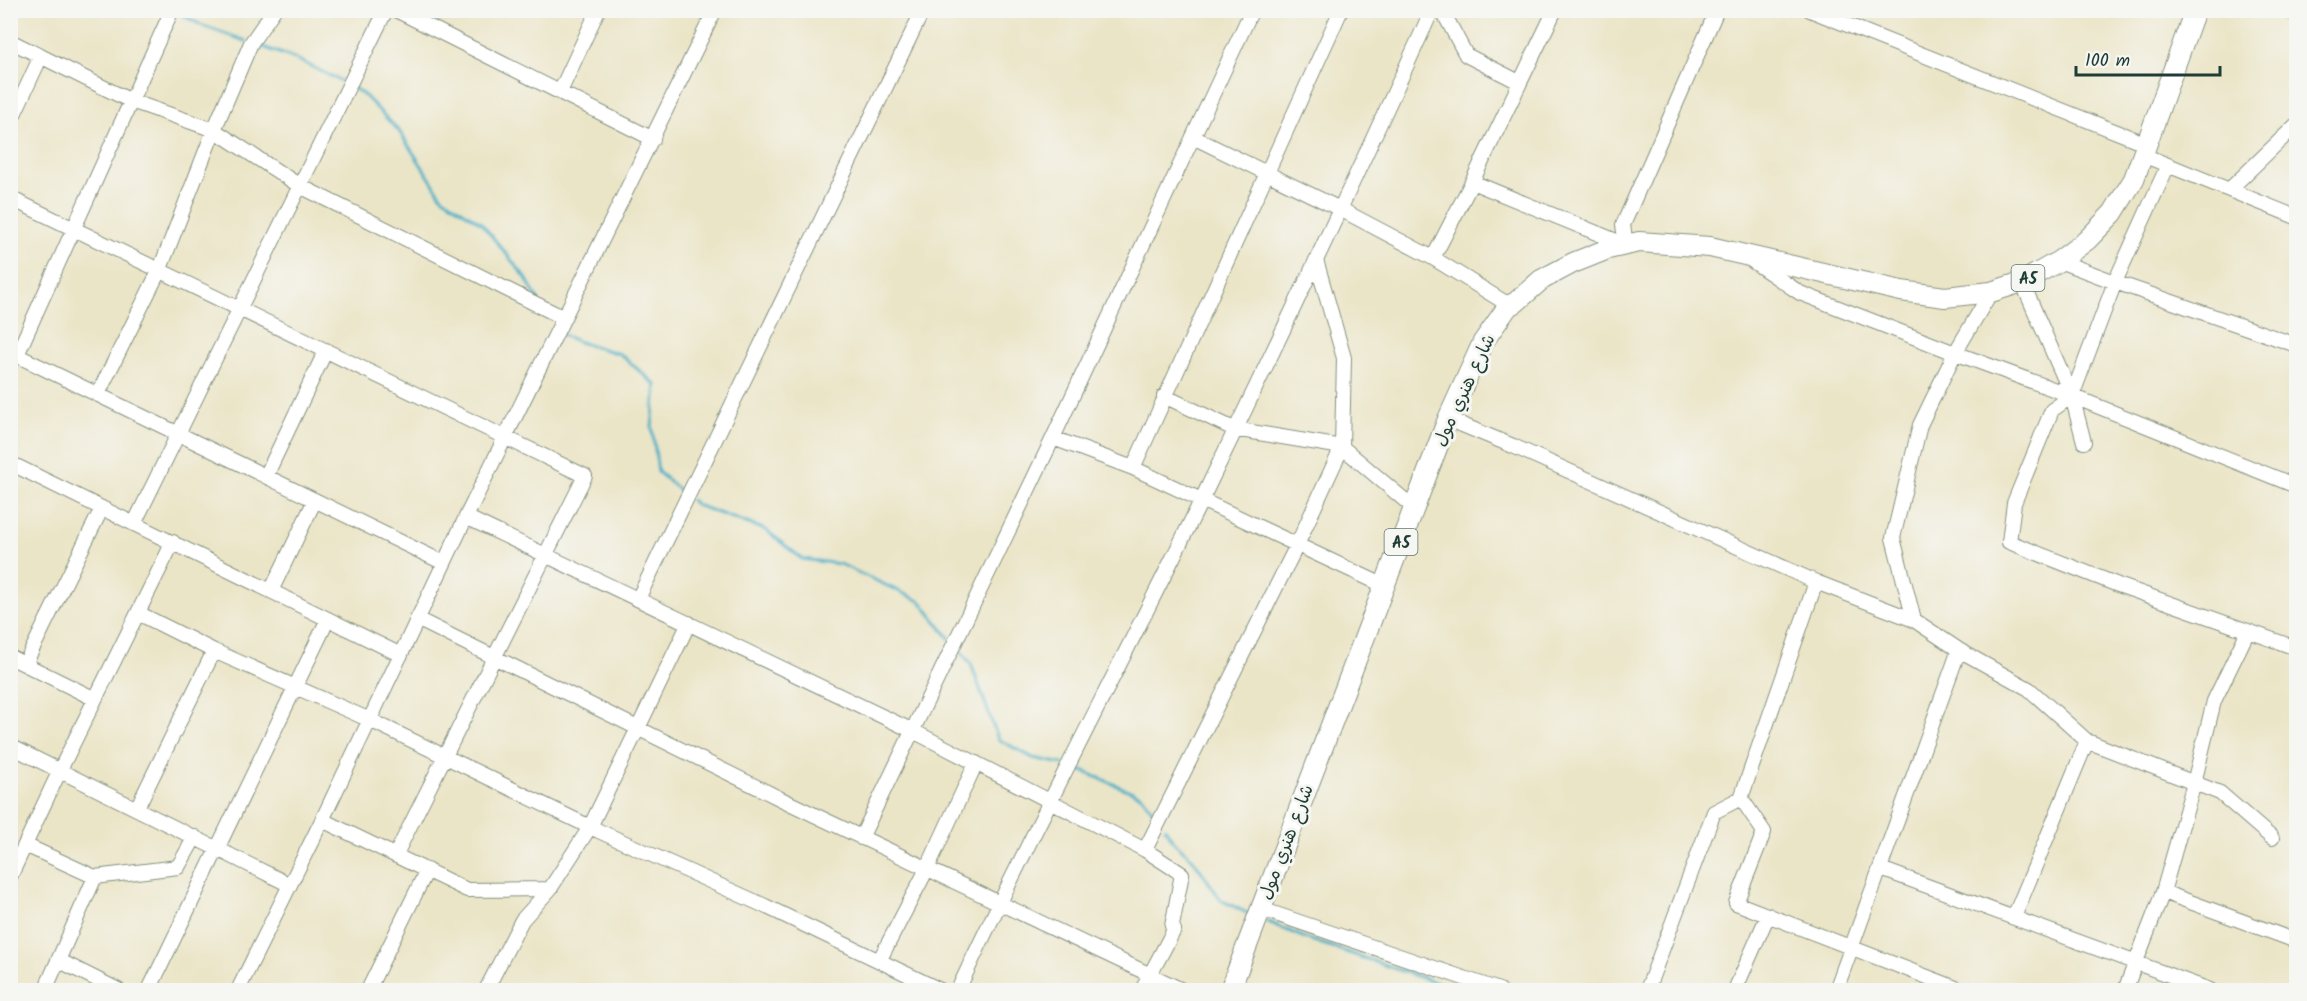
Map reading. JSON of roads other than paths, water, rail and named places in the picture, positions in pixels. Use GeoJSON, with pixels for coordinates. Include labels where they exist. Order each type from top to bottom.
{"type":"FeatureCollection","features":[{"type":"Feature","properties":{"kind":"highway","name":"شارع هنري مول"},"geometry":{"type":"LineString","coordinates":[[1230,990],[1448,419],[1484,342],[1509,304],[1515,303],[1541,280],[1573,263],[1608,249],[1639,242],[1710,247],[1925,295],[1961,297],[1991,292],[2022,282],[2059,261],[2087,240],[2113,213],[2134,179],[2196,10]]}},
{"type":"Feature","properties":{"kind":"street"},"geometry":{"type":"LineString","coordinates":[[172,10],[74,228],[14,353],[444,562]]}},
{"type":"Feature","properties":{"kind":"street"},"geometry":{"type":"LineString","coordinates":[[98,394],[160,269],[214,130],[251,43],[274,10]]}},
{"type":"Feature","properties":{"kind":"street"},"geometry":{"type":"LineString","coordinates":[[134,524],[386,10]]}},
{"type":"Feature","properties":{"kind":"street"},"geometry":{"type":"LineString","coordinates":[[396,10],[653,139]]}},
{"type":"Feature","properties":{"kind":"street"},"geometry":{"type":"LineString","coordinates":[[560,92],[598,10]]}},
{"type":"Feature","properties":{"kind":"street"},"geometry":{"type":"LineString","coordinates":[[238,990],[322,820],[444,562],[716,10]]}},
{"type":"Feature","properties":{"kind":"street"},"geometry":{"type":"LineString","coordinates":[[638,598],[923,10]]}},
{"type":"Feature","properties":{"kind":"street"},"geometry":{"type":"LineString","coordinates":[[861,837],[1053,438],[1252,10]]}},
{"type":"Feature","properties":{"kind":"street"},"geometry":{"type":"LineString","coordinates":[[1133,468],[1341,10]]}},
{"type":"Feature","properties":{"kind":"street"},"geometry":{"type":"LineString","coordinates":[[958,990],[998,903],[1202,500],[1432,10]]}},
{"type":"Feature","properties":{"kind":"street"},"geometry":{"type":"LineString","coordinates":[[1442,10],[1466,55],[1519,82]]}},
{"type":"Feature","properties":{"kind":"street"},"geometry":{"type":"LineString","coordinates":[[1433,258],[1555,10]]}},
{"type":"Feature","properties":{"kind":"street"},"geometry":{"type":"LineString","coordinates":[[1626,245],[1623,225],[1717,10]]}},
{"type":"Feature","properties":{"kind":"street"},"geometry":{"type":"LineString","coordinates":[[1810,10],[2145,149],[2169,165],[2296,217]]}},
{"type":"Feature","properties":{"kind":"street"},"geometry":{"type":"LineString","coordinates":[[10,41],[131,101],[214,130],[300,186],[564,318]]}},
{"type":"Feature","properties":{"kind":"street"},"geometry":{"type":"LineString","coordinates":[[10,123],[41,56]]}},
{"type":"Feature","properties":{"kind":"street"},"geometry":{"type":"LineString","coordinates":[[2229,190],[2296,125]]}},
{"type":"Feature","properties":{"kind":"street"},"geometry":{"type":"LineString","coordinates":[[1193,137],[1340,209],[1433,258],[1509,304]]}},
{"type":"Feature","properties":{"kind":"street"},"geometry":{"type":"LineString","coordinates":[[2169,165],[2115,282],[2072,396],[2052,410],[2014,502],[2009,542],[2118,585],[2296,648]]}},
{"type":"Feature","properties":{"kind":"street"},"geometry":{"type":"LineString","coordinates":[[1472,182],[1626,245]]}},
{"type":"Feature","properties":{"kind":"street"},"geometry":{"type":"LineString","coordinates":[[10,198],[585,476],[396,854]]}},
{"type":"Feature","properties":{"kind":"street"},"geometry":{"type":"LineString","coordinates":[[1745,255],[1800,293],[1954,354],[2072,396],[2296,486]]}},
{"type":"Feature","properties":{"kind":"street"},"geometry":{"type":"LineString","coordinates":[[1145,850],[1297,545],[1342,447],[1344,358],[1316,260]]}},
{"type":"Feature","properties":{"kind":"street"},"geometry":{"type":"LineString","coordinates":[[2059,261],[2296,345]]}},
{"type":"Feature","properties":{"kind":"street"},"geometry":{"type":"LineString","coordinates":[[2022,282],[2072,396],[2084,442]]}},
{"type":"Feature","properties":{"kind":"street"},"geometry":{"type":"LineString","coordinates":[[1914,620],[1893,538],[1920,425],[1954,354],[1991,292]]}},
{"type":"Feature","properties":{"kind":"street"},"geometry":{"type":"LineString","coordinates":[[266,476],[326,350]]}},
{"type":"Feature","properties":{"kind":"street"},"geometry":{"type":"LineString","coordinates":[[1164,396],[1234,429],[1342,447],[1414,508]]}},
{"type":"Feature","properties":{"kind":"street"},"geometry":{"type":"LineString","coordinates":[[1448,419],[1514,446],[1816,582],[1914,620],[1959,650],[2029,689],[2087,741],[2220,793],[2272,838]]}},
{"type":"Feature","properties":{"kind":"street"},"geometry":{"type":"LineString","coordinates":[[1053,438],[1133,468],[1385,586]]}},
{"type":"Feature","properties":{"kind":"street"},"geometry":{"type":"LineString","coordinates":[[10,463],[401,655]]}},
{"type":"Feature","properties":{"kind":"street"},"geometry":{"type":"LineString","coordinates":[[271,591],[315,500]]}},
{"type":"Feature","properties":{"kind":"street"},"geometry":{"type":"LineString","coordinates":[[25,664],[102,508]]}},
{"type":"Feature","properties":{"kind":"street"},"geometry":{"type":"LineString","coordinates":[[466,517],[913,731],[1145,850],[1182,874],[1172,926],[1174,930],[1142,990]]}},
{"type":"Feature","properties":{"kind":"street"},"geometry":{"type":"LineString","coordinates":[[10,877],[60,770],[173,543]]}},
{"type":"Feature","properties":{"kind":"street"},"geometry":{"type":"LineString","coordinates":[[1647,990],[1714,812],[1741,798],[1816,582]]}},
{"type":"Feature","properties":{"kind":"street"},"geometry":{"type":"LineString","coordinates":[[138,613],[214,651],[370,720],[590,828],[765,906],[940,990]]}},
{"type":"Feature","properties":{"kind":"street"},"geometry":{"type":"LineString","coordinates":[[149,990],[328,619]]}},
{"type":"Feature","properties":{"kind":"street"},"geometry":{"type":"LineString","coordinates":[[417,619],[861,837],[1182,990]]}},
{"type":"Feature","properties":{"kind":"street"},"geometry":{"type":"LineString","coordinates":[[486,990],[522,920],[550,890],[590,828],[689,623]]}},
{"type":"Feature","properties":{"kind":"street"},"geometry":{"type":"LineString","coordinates":[[2126,990],[2163,892],[2194,783],[2214,701],[2248,631]]}},
{"type":"Feature","properties":{"kind":"street"},"geometry":{"type":"LineString","coordinates":[[1836,990],[1959,650]]}},
{"type":"Feature","properties":{"kind":"street"},"geometry":{"type":"LineString","coordinates":[[137,808],[214,651]]}},
{"type":"Feature","properties":{"kind":"street"},"geometry":{"type":"LineString","coordinates":[[10,657],[95,699]]}},
{"type":"Feature","properties":{"kind":"street"},"geometry":{"type":"LineString","coordinates":[[2014,917],[2087,741]]}},
{"type":"Feature","properties":{"kind":"street"},"geometry":{"type":"LineString","coordinates":[[10,746],[290,885]]}},
{"type":"Feature","properties":{"kind":"street"},"geometry":{"type":"LineString","coordinates":[[879,961],[927,869],[976,763]]}},
{"type":"Feature","properties":{"kind":"street"},"geometry":{"type":"LineString","coordinates":[[1741,798],[1764,832],[1736,903],[1961,990]]}},
{"type":"Feature","properties":{"kind":"street"},"geometry":{"type":"LineString","coordinates":[[322,820],[466,890],[550,890]]}},
{"type":"Feature","properties":{"kind":"street"},"geometry":{"type":"LineString","coordinates":[[25,845],[95,877],[178,867],[195,837]]}},
{"type":"Feature","properties":{"kind":"street"},"geometry":{"type":"LineString","coordinates":[[1881,869],[2210,990]]}},
{"type":"Feature","properties":{"kind":"street"},"geometry":{"type":"LineString","coordinates":[[368,990],[427,870]]}},
{"type":"Feature","properties":{"kind":"street"},"geometry":{"type":"LineString","coordinates":[[45,990],[95,877]]}},
{"type":"Feature","properties":{"kind":"street"},"geometry":{"type":"LineString","coordinates":[[2163,892],[2296,941]]}},
{"type":"Feature","properties":{"kind":"street"},"geometry":{"type":"LineString","coordinates":[[1261,909],[1499,990]]}},
{"type":"Feature","properties":{"kind":"street"},"geometry":{"type":"LineString","coordinates":[[1735,990],[1768,915]]}},
{"type":"Feature","properties":{"kind":"street"},"geometry":{"type":"LineString","coordinates":[[58,960],[118,990]]}},
{"type":"Feature","properties":{"kind":"waterway"},"geometry":{"type":"LineString","coordinates":[[2271,10],[2296,31]]}},
{"type":"Feature","properties":{"kind":"waterway"},"geometry":{"type":"LineString","coordinates":[[175,11],[203,26],[246,41]]}},
{"type":"Feature","properties":{"kind":"waterway"},"geometry":{"type":"LineString","coordinates":[[255,44],[296,59],[345,83]]}},
{"type":"Feature","properties":{"kind":"waterway"},"geometry":{"type":"LineString","coordinates":[[354,88],[399,131],[442,197],[481,223],[526,278],[538,300]]}},
{"type":"Feature","properties":{"kind":"waterway"},"geometry":{"type":"LineString","coordinates":[[559,333],[579,342],[620,354],[656,385],[652,427],[658,472],[684,494]]}},
{"type":"Feature","properties":{"kind":"waterway"},"geometry":{"type":"LineString","coordinates":[[691,500],[696,505],[766,530],[802,559],[840,564],[920,601],[950,639]]}},
{"type":"Feature","properties":{"kind":"waterway"},"geometry":{"type":"LineString","coordinates":[[957,646],[971,664],[998,739],[1033,758],[1063,764]]}},
{"type":"Feature","properties":{"kind":"waterway"},"geometry":{"type":"LineString","coordinates":[[1073,767],[1142,796],[1155,814]]}},
{"type":"Feature","properties":{"kind":"waterway"},"geometry":{"type":"LineString","coordinates":[[1165,828],[1174,842],[1193,859],[1221,900],[1249,914]]}},
{"type":"Feature","properties":{"kind":"waterway"},"geometry":{"type":"LineString","coordinates":[[1266,921],[1305,938],[1458,990]]}}]}
